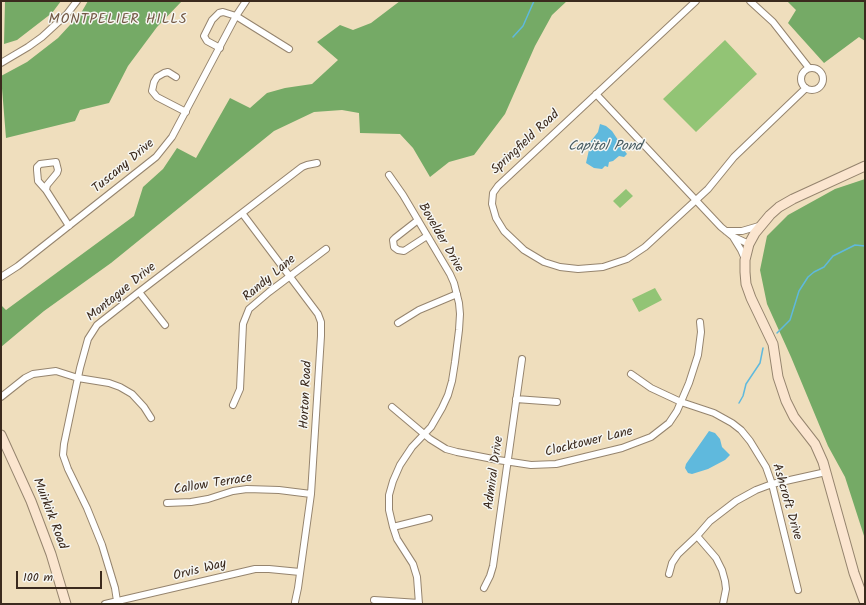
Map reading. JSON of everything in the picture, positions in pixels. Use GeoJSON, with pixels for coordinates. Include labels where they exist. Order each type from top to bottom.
{"type":"FeatureCollection","features":[{"type":"Feature","properties":{"kind":"street"},"geometry":{"type":"LineString","coordinates":[[1,63],[28,48],[42,37],[67,14],[77,1]]}},
{"type":"Feature","properties":{"kind":"street","name":"Tuscany Drive"},"geometry":{"type":"LineString","coordinates":[[1,277],[18,266],[156,157],[172,137],[236,16],[246,1]]}},
{"type":"Feature","properties":{"kind":"street"},"geometry":{"type":"LineString","coordinates":[[696,1],[596,94],[726,232],[749,244]]}},
{"type":"Feature","properties":{"kind":"street"},"geometry":{"type":"LineString","coordinates":[[750,1],[773,22],[809,68]]}},
{"type":"Feature","properties":{"kind":"street"},"geometry":{"type":"LineString","coordinates":[[220,48],[210,44],[204,36],[208,27],[219,13],[223,12],[236,16],[289,50]]}},
{"type":"Feature","properties":{"kind":"street"},"geometry":{"type":"LineString","coordinates":[[809,68],[816,68],[822,73],[823,80],[820,87],[817,89],[813,90],[806,88],[802,82],[802,76],[809,68]]}},
{"type":"Feature","properties":{"kind":"street"},"geometry":{"type":"LineString","coordinates":[[176,77],[168,72],[157,77],[152,91],[157,97],[186,112]]}},
{"type":"Feature","properties":{"kind":"street"},"geometry":{"type":"LineString","coordinates":[[696,200],[713,184],[734,157],[806,88]]}},
{"type":"Feature","properties":{"kind":"street","name":"Springfield Road"},"geometry":{"type":"LineString","coordinates":[[596,94],[498,186],[493,193],[492,204],[496,218],[510,237],[524,250],[544,262],[560,267],[578,269],[603,268],[619,263],[639,252],[696,200]]}},
{"type":"Feature","properties":{"kind":"street"},"geometry":{"type":"LineString","coordinates":[[46,190],[47,185],[57,173],[58,170],[56,162],[40,164],[38,166],[38,181],[46,190],[69,226]]}},
{"type":"Feature","properties":{"kind":"street","name":"Montague Drive"},"geometry":{"type":"LineString","coordinates":[[117,601],[115,588],[102,545],[63,455],[84,350],[91,332],[106,317],[302,167],[317,163]]}},
{"type":"Feature","properties":{"kind":"street"},"geometry":{"type":"LineString","coordinates":[[865,166],[785,204],[770,215],[760,226],[749,244],[745,260],[745,278],[748,290],[773,344],[783,394],[789,409],[815,444],[826,472],[853,567],[865,603]]}},
{"type":"Feature","properties":{"kind":"street","name":"Bovelder Drive"},"geometry":{"type":"LineString","coordinates":[[389,175],[450,274],[459,302],[459,330],[452,381],[442,408],[431,427],[405,456],[393,481],[389,502],[393,527],[397,539],[415,570],[419,604]]}},
{"type":"Feature","properties":{"kind":"street","name":"Horton Road"},"geometry":{"type":"LineString","coordinates":[[242,213],[318,314],[321,328],[316,427],[310,494],[295,602]]}},
{"type":"Feature","properties":{"kind":"street"},"geometry":{"type":"LineString","coordinates":[[418,220],[393,240],[394,247],[398,250],[404,251],[427,236]]}},
{"type":"Feature","properties":{"kind":"street"},"geometry":{"type":"LineString","coordinates":[[726,232],[747,230],[760,226]]}},
{"type":"Feature","properties":{"kind":"street"},"geometry":{"type":"LineString","coordinates":[[732,236],[741,250],[745,260]]}},
{"type":"Feature","properties":{"kind":"street","name":"Randy Lane"},"geometry":{"type":"LineString","coordinates":[[233,405],[240,389],[243,324],[249,309],[289,276],[326,249]]}},
{"type":"Feature","properties":{"kind":"street"},"geometry":{"type":"LineString","coordinates":[[139,292],[165,326]]}},
{"type":"Feature","properties":{"kind":"street"},"geometry":{"type":"LineString","coordinates":[[398,324],[419,310],[456,294]]}},
{"type":"Feature","properties":{"kind":"street","name":"Clocktower Lane"},"geometry":{"type":"LineString","coordinates":[[392,407],[438,444],[452,451],[508,462],[531,465],[556,464],[635,443],[651,437],[660,431],[673,417],[682,402],[698,355],[701,332],[700,322]]}},
{"type":"Feature","properties":{"kind":"street","name":"Admiral Drive"},"geometry":{"type":"LineString","coordinates":[[484,588],[493,566],[522,359]]}},
{"type":"Feature","properties":{"kind":"street"},"geometry":{"type":"LineString","coordinates":[[1,397],[25,378],[40,372],[56,371],[78,378],[109,383],[126,390],[138,400],[151,418]]}},
{"type":"Feature","properties":{"kind":"street","name":"Ashcroft Drive"},"geometry":{"type":"LineString","coordinates":[[631,374],[651,388],[682,402],[714,413],[732,423],[750,441],[763,462],[772,484],[798,590]]}},
{"type":"Feature","properties":{"kind":"street"},"geometry":{"type":"LineString","coordinates":[[516,399],[557,402]]}},
{"type":"Feature","properties":{"kind":"street","name":"Muirkirk Road"},"geometry":{"type":"LineString","coordinates":[[1,435],[31,502],[51,554],[66,604]]}},
{"type":"Feature","properties":{"kind":"street"},"geometry":{"type":"LineString","coordinates":[[669,574],[672,563],[678,554],[710,521],[736,502],[756,490],[772,484],[826,472]]}},
{"type":"Feature","properties":{"kind":"street","name":"Callow Terrace"},"geometry":{"type":"LineString","coordinates":[[167,503],[191,502],[208,499],[233,491],[246,489],[279,490],[310,494]]}},
{"type":"Feature","properties":{"kind":"street"},"geometry":{"type":"LineString","coordinates":[[393,527],[429,518]]}},
{"type":"Feature","properties":{"kind":"street"},"geometry":{"type":"LineString","coordinates":[[697,536],[716,558],[722,570],[726,581],[723,604]]}},
{"type":"Feature","properties":{"kind":"street","name":"Orvis Way"},"geometry":{"type":"LineString","coordinates":[[105,604],[255,569],[300,572]]}},
{"type":"Feature","properties":{"kind":"street"},"geometry":{"type":"LineString","coordinates":[[374,600],[419,604]]}},
{"type":"Feature","properties":{"kind":"green space"},"geometry":{"type":"Polygon","coordinates":[[[5,1],[61,1],[52,13],[17,40],[4,44],[5,1]]]}},
{"type":"Feature","properties":{"kind":"green space"},"geometry":{"type":"Polygon","coordinates":[[[88,1],[182,1],[157,27],[128,66],[109,103],[80,110],[75,121],[6,138],[1,76],[27,62],[58,38],[81,13],[88,1]]]}},
{"type":"Feature","properties":{"kind":"green space"},"geometry":{"type":"Polygon","coordinates":[[[400,1],[567,1],[552,15],[535,46],[505,114],[474,155],[449,162],[430,177],[413,148],[400,134],[360,133],[359,113],[342,110],[314,112],[274,131],[111,263],[44,311],[1,347],[1,305],[6,310],[134,216],[143,187],[163,169],[177,148],[196,158],[230,98],[250,108],[267,93],[285,88],[312,84],[338,60],[317,42],[340,25],[353,30],[371,23],[400,1]]]}},
{"type":"Feature","properties":{"kind":"green space"},"geometry":{"type":"Polygon","coordinates":[[[787,1],[865,1],[865,41],[859,37],[824,63],[788,23],[796,10],[787,1]]]}},
{"type":"Feature","properties":{"kind":"green space"},"geometry":{"type":"Polygon","coordinates":[[[725,40],[757,74],[696,132],[663,99],[725,40]]]}},
{"type":"Feature","properties":{"kind":"green space"},"geometry":{"type":"Polygon","coordinates":[[[865,179],[865,539],[845,477],[828,446],[767,304],[760,270],[767,236],[788,215],[835,189],[865,179]]]}},
{"type":"Feature","properties":{"kind":"green space"},"geometry":{"type":"Polygon","coordinates":[[[626,189],[633,196],[620,208],[613,201],[626,189]]]}},
{"type":"Feature","properties":{"kind":"green space"},"geometry":{"type":"Polygon","coordinates":[[[655,288],[662,300],[639,312],[632,299],[655,288]]]}},
{"type":"Feature","properties":{"kind":"water","name":"Capitol Pond"},"geometry":{"type":"Polygon","coordinates":[[[600,124],[606,126],[612,131],[620,143],[625,143],[627,148],[624,150],[627,154],[624,157],[619,156],[613,161],[609,162],[608,167],[605,166],[602,169],[594,168],[586,163],[591,141],[598,132],[600,124]]]}},
{"type":"Feature","properties":{"kind":"water"},"geometry":{"type":"Polygon","coordinates":[[[709,431],[715,433],[720,439],[722,447],[730,455],[725,460],[708,469],[692,474],[688,473],[685,468],[686,464],[709,431]]]}},
{"type":"Feature","properties":{"kind":"waterway"},"geometry":{"type":"LineString","coordinates":[[513,37],[523,26],[534,1]]}},
{"type":"Feature","properties":{"kind":"waterway"},"geometry":{"type":"LineString","coordinates":[[777,333],[790,320],[799,291],[808,277],[824,267],[833,256],[855,245],[865,246]]}},
{"type":"Feature","properties":{"kind":"waterway"},"geometry":{"type":"LineString","coordinates":[[739,403],[743,396],[746,384],[760,363],[763,348]]}},
{"type":"Feature","properties":{"kind":"district","name":"MONTPELIER HILLS"},"geometry":{"type":"Point","coordinates":[118,21]}}]}
